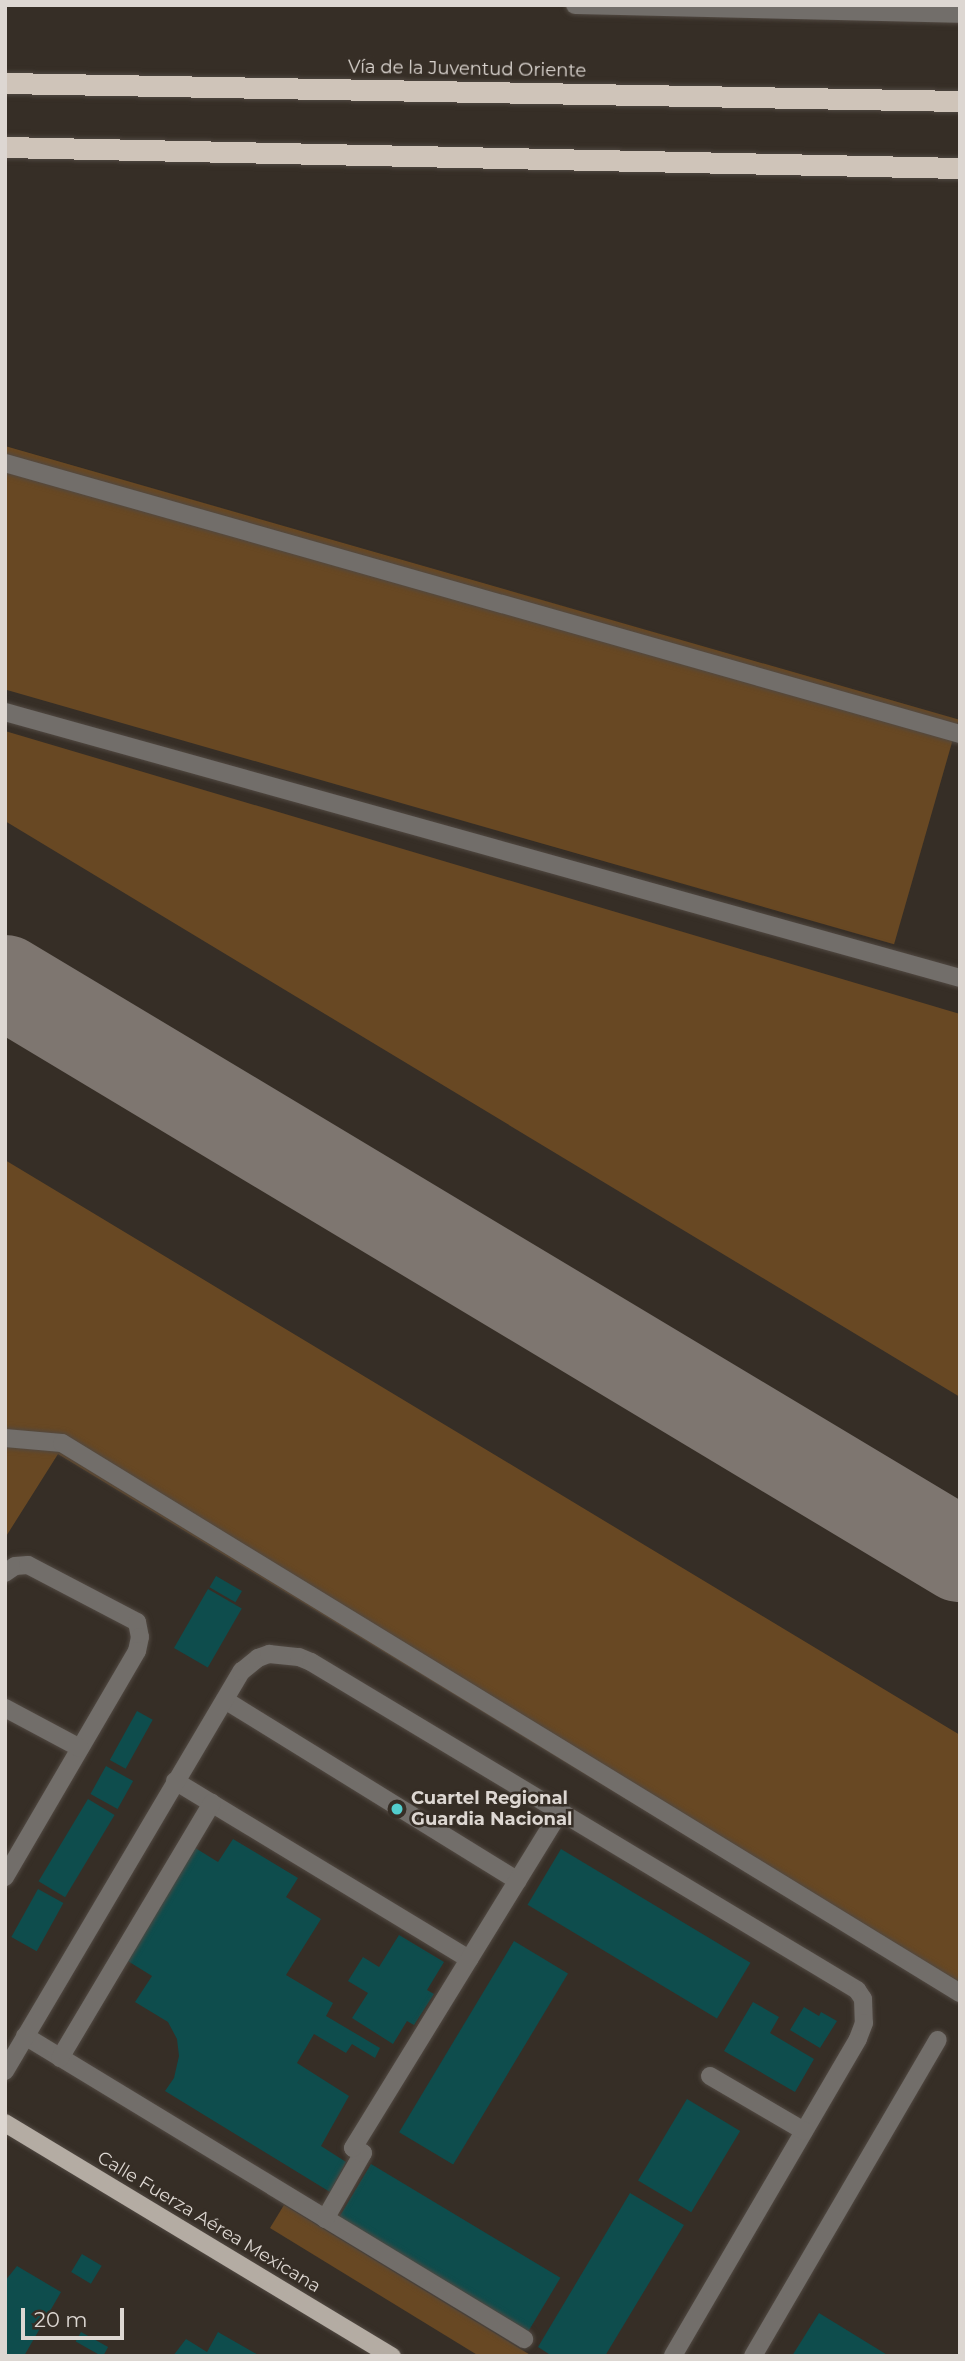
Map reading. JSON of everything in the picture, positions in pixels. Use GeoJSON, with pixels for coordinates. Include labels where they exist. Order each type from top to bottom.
{"type":"FeatureCollection","features":[{"type":"Feature","properties":{"kind":"highway","name":"Vía de la Juventud Oriente"},"geometry":{"type":"LineString","coordinates":[[5,83],[960,101]]}},
{"type":"Feature","properties":{"kind":"highway"},"geometry":{"type":"LineString","coordinates":[[5,147],[960,168]]}},
{"type":"Feature","properties":{"kind":"main road","name":"Calle Fuerza Aérea Mexicana"},"geometry":{"type":"LineString","coordinates":[[5,2123],[392,2356]]}},
{"type":"Feature","properties":{"kind":"street"},"geometry":{"type":"LineString","coordinates":[[575,5],[960,14]]}},
{"type":"Feature","properties":{"kind":"street"},"geometry":{"type":"LineString","coordinates":[[5,464],[960,734]]}},
{"type":"Feature","properties":{"kind":"street"},"geometry":{"type":"LineString","coordinates":[[5,712],[960,978]]}},
{"type":"Feature","properties":{"kind":"street"},"geometry":{"type":"LineString","coordinates":[[5,1438],[62,1443],[960,1993]]}},
{"type":"Feature","properties":{"kind":"street"},"geometry":{"type":"LineString","coordinates":[[5,1573],[15,1566],[28,1565],[137,1622],[141,1637],[137,1651],[5,1877]]}},
{"type":"Feature","properties":{"kind":"street"},"geometry":{"type":"LineString","coordinates":[[5,2071],[242,1671],[258,1658],[270,1654],[299,1657],[857,1990],[863,1999],[864,2023],[858,2039],[673,2356]]}},
{"type":"Feature","properties":{"kind":"street"},"geometry":{"type":"LineString","coordinates":[[225,1700],[519,1881]]}},
{"type":"Feature","properties":{"kind":"street"},"geometry":{"type":"LineString","coordinates":[[5,1707],[80,1748]]}},
{"type":"Feature","properties":{"kind":"street"},"geometry":{"type":"LineString","coordinates":[[176,1782],[469,1959]]}},
{"type":"Feature","properties":{"kind":"street"},"geometry":{"type":"LineString","coordinates":[[60,2058],[212,1803]]}},
{"type":"Feature","properties":{"kind":"street"},"geometry":{"type":"LineString","coordinates":[[325,2219],[363,2153],[353,2148],[469,1959],[506,1914],[519,1881],[560,1812]]}},
{"type":"Feature","properties":{"kind":"street"},"geometry":{"type":"LineString","coordinates":[[25,2036],[524,2339]]}},
{"type":"Feature","properties":{"kind":"street"},"geometry":{"type":"LineString","coordinates":[[753,2356],[938,2040]]}},
{"type":"Feature","properties":{"kind":"street"},"geometry":{"type":"LineString","coordinates":[[710,2076],[804,2131]]}},
{"type":"Feature","properties":{"kind":"shaded area"},"geometry":{"type":"Polygon","coordinates":[[[5,446],[959,719],[894,944],[5,689],[5,446]]]}},
{"type":"Feature","properties":{"kind":"shaded area"},"geometry":{"type":"Polygon","coordinates":[[[5,731],[960,1014],[960,1397],[5,821],[5,731]]]}},
{"type":"Feature","properties":{"kind":"shaded area"},"geometry":{"type":"Polygon","coordinates":[[[5,1160],[960,1735],[960,2002],[58,1454],[5,1538],[5,1160]]]}},
{"type":"Feature","properties":{"kind":"shaded area"},"geometry":{"type":"Polygon","coordinates":[[[284,2205],[532,2356],[479,2356],[270,2228],[284,2205]]]}},
{"type":"Feature","properties":{"kind":"building"},"geometry":{"type":"Polygon","coordinates":[[[216,1576],[242,1591],[235,1602],[210,1587],[216,1576]]]}},
{"type":"Feature","properties":{"kind":"building"},"geometry":{"type":"Polygon","coordinates":[[[208,1589],[242,1608],[208,1667],[174,1648],[208,1589]]]}},
{"type":"Feature","properties":{"kind":"building"},"geometry":{"type":"Polygon","coordinates":[[[137,1711],[153,1720],[126,1769],[110,1760],[137,1711]]]}},
{"type":"Feature","properties":{"kind":"building"},"geometry":{"type":"Polygon","coordinates":[[[106,1766],[133,1781],[118,1809],[90,1794],[106,1766]]]}},
{"type":"Feature","properties":{"kind":"building"},"geometry":{"type":"Polygon","coordinates":[[[88,1799],[115,1815],[65,1897],[39,1881],[88,1799]]]}},
{"type":"Feature","properties":{"kind":"building"},"geometry":{"type":"Polygon","coordinates":[[[233,1839],[298,1878],[286,1897],[321,1919],[286,1975],[333,2003],[326,2016],[380,2048],[375,2058],[352,2044],[346,2053],[314,2034],[297,2063],[349,2096],[321,2146],[346,2162],[330,2192],[165,2091],[174,2078],[179,2056],[177,2039],[168,2022],[135,2002],[152,1976],[123,1958],[192,1846],[218,1862],[233,1839]]]}},
{"type":"Feature","properties":{"kind":"building"},"geometry":{"type":"Polygon","coordinates":[[[561,1849],[750,1963],[717,2019],[528,1905],[561,1849]]]}},
{"type":"Feature","properties":{"kind":"building"},"geometry":{"type":"Polygon","coordinates":[[[38,1889],[63,1903],[37,1951],[11,1937],[38,1889]]]}},
{"type":"Feature","properties":{"kind":"building"},"geometry":{"type":"Polygon","coordinates":[[[399,1935],[444,1962],[427,1990],[434,1994],[414,2025],[407,2021],[393,2044],[352,2018],[368,1993],[348,1981],[363,1957],[379,1967],[399,1935]]]}},
{"type":"Feature","properties":{"kind":"building"},"geometry":{"type":"Polygon","coordinates":[[[514,1941],[568,1973],[453,2165],[399,2132],[514,1941]]]}},
{"type":"Feature","properties":{"kind":"building"},"geometry":{"type":"Polygon","coordinates":[[[753,2002],[779,2017],[770,2033],[814,2059],[795,2092],[724,2051],[753,2002]]]}},
{"type":"Feature","properties":{"kind":"building"},"geometry":{"type":"Polygon","coordinates":[[[804,2007],[819,2016],[821,2012],[837,2021],[820,2048],[790,2030],[804,2007]]]}},
{"type":"Feature","properties":{"kind":"building"},"geometry":{"type":"Polygon","coordinates":[[[687,2099],[740,2131],[691,2212],[638,2180],[687,2099]]]}},
{"type":"Feature","properties":{"kind":"building"},"geometry":{"type":"Polygon","coordinates":[[[371,2164],[560,2278],[529,2331],[339,2217],[371,2164]]]}},
{"type":"Feature","properties":{"kind":"building"},"geometry":{"type":"Polygon","coordinates":[[[630,2193],[684,2225],[605,2356],[552,2356],[538,2347],[630,2193]]]}},
{"type":"Feature","properties":{"kind":"building"},"geometry":{"type":"Polygon","coordinates":[[[82,2254],[102,2266],[91,2284],[71,2272],[82,2254]]]}},
{"type":"Feature","properties":{"kind":"building"},"geometry":{"type":"Polygon","coordinates":[[[17,2266],[61,2292],[24,2356],[5,2356],[5,2281],[17,2266]]]}},
{"type":"Feature","properties":{"kind":"building"},"geometry":{"type":"Polygon","coordinates":[[[819,2313],[889,2356],[792,2356],[819,2313]]]}},
{"type":"Feature","properties":{"kind":"building"},"geometry":{"type":"Polygon","coordinates":[[[81,2332],[108,2347],[102,2356],[76,2342],[81,2332]]]}},
{"type":"Feature","properties":{"kind":"building"},"geometry":{"type":"Polygon","coordinates":[[[218,2332],[260,2356],[173,2356],[186,2339],[207,2352],[218,2332]]]}},
{"type":"Feature","properties":{"kind":"taxiway"},"geometry":{"type":"LineString","coordinates":[[5,982],[960,1555]]}},
{"type":"Feature","properties":{"kind":"place","name":"Cuartel Regional Guardia Nacional"},"geometry":{"type":"Point","coordinates":[397,1809]}}]}
